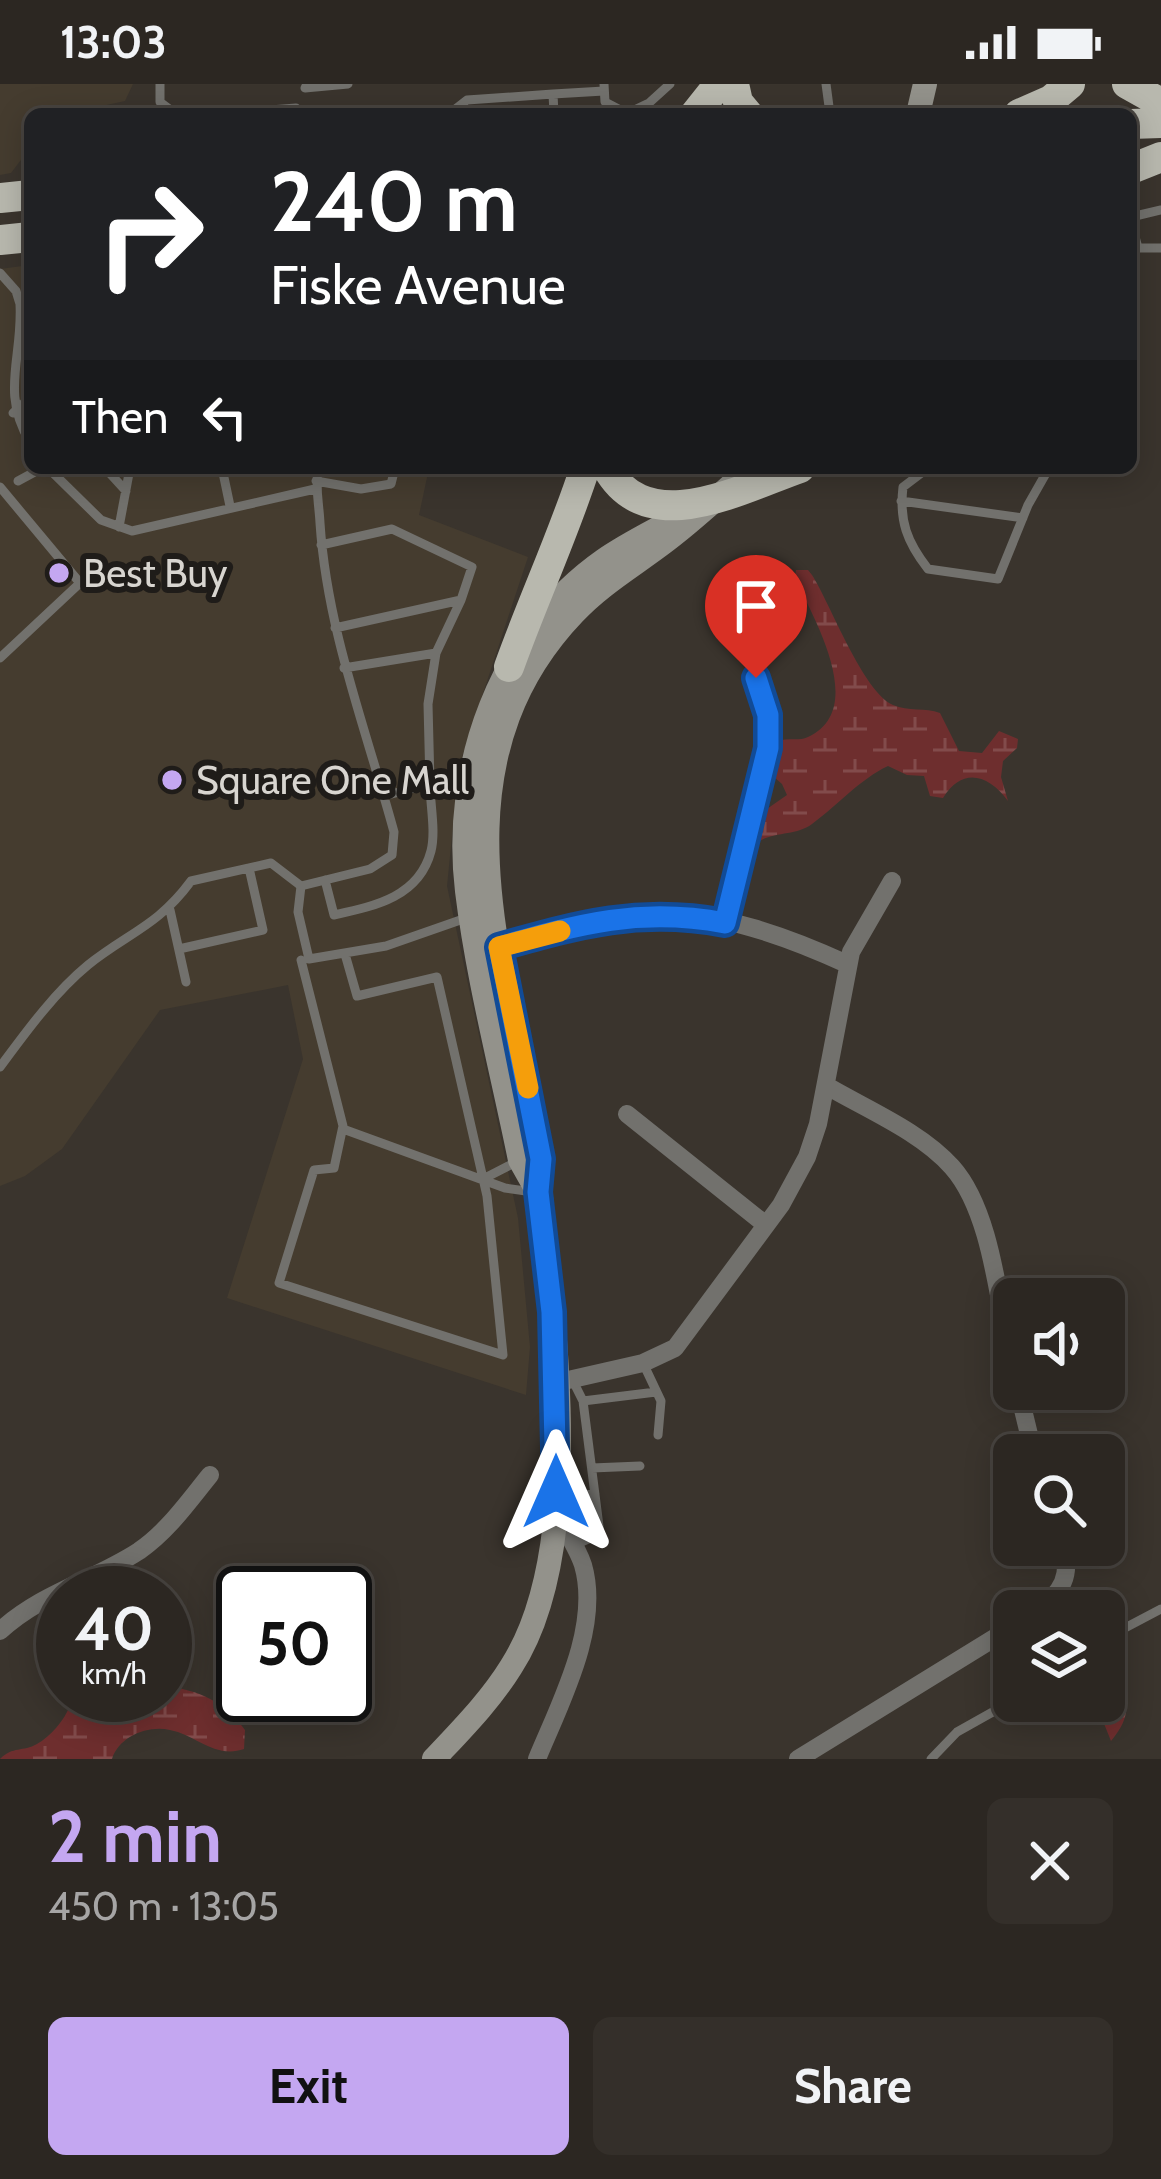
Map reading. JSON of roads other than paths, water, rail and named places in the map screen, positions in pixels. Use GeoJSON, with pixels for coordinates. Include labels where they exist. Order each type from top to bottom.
{"type":"FeatureCollection","features":[{"type":"Feature","properties":{"kind":"highway"},"geometry":{"type":"LineString","coordinates":[[700,108],[719,84]]}},
{"type":"Feature","properties":{"kind":"highway"},"geometry":{"type":"LineString","coordinates":[[1033,108],[1070,84]]}},
{"type":"Feature","properties":{"kind":"highway"},"geometry":{"type":"LineString","coordinates":[[1127,84],[1161,103]]}},
{"type":"Feature","properties":{"kind":"highway"},"geometry":{"type":"LineString","coordinates":[[509,668],[566,529],[582,474]]}},
{"type":"Feature","properties":{"kind":"highway"},"geometry":{"type":"LineString","coordinates":[[590,474],[653,505],[686,506],[783,474]]}},
{"type":"Feature","properties":{"kind":"main road"},"geometry":{"type":"LineString","coordinates":[[538,1192],[520,1160],[481,912],[489,779],[505,724],[538,655],[584,603],[743,474]]}},
{"type":"Feature","properties":{"kind":"main road"},"geometry":{"type":"LineString","coordinates":[[434,1759],[497,1688],[526,1639],[549,1579],[564,1381],[538,1192],[541,1159],[499,947],[466,878],[467,789],[483,725],[509,668],[546,613],[601,562],[718,497]]}},
{"type":"Feature","properties":{"kind":"street"},"geometry":{"type":"LineString","coordinates":[[725,923],[768,748],[768,715],[756,678]]}},
{"type":"Feature","properties":{"kind":"street"},"geometry":{"type":"LineString","coordinates":[[564,1381],[643,1363],[675,1348],[694,1316],[766,1226],[807,1157],[826,1086],[848,964],[892,881]]}},
{"type":"Feature","properties":{"kind":"street"},"geometry":{"type":"LineString","coordinates":[[499,947],[656,914],[725,923],[785,938],[848,964]]}},
{"type":"Feature","properties":{"kind":"street"},"geometry":{"type":"LineString","coordinates":[[826,1086],[951,1166],[962,1180],[985,1239],[994,1278]]}},
{"type":"Feature","properties":{"kind":"street"},"geometry":{"type":"LineString","coordinates":[[627,1114],[766,1226]]}},
{"type":"Feature","properties":{"kind":"street"},"geometry":{"type":"LineString","coordinates":[[0,1631],[35,1603],[147,1544],[210,1475]]}},
{"type":"Feature","properties":{"kind":"street"},"geometry":{"type":"LineString","coordinates":[[536,1759],[569,1675],[588,1605],[584,1568],[556,1506]]}},
{"type":"Feature","properties":{"kind":"street"},"geometry":{"type":"LineString","coordinates":[[798,1759],[993,1639]]}},
{"type":"Feature","properties":{"kind":"lane"},"geometry":{"type":"LineString","coordinates":[[306,86],[348,84]]}},
{"type":"Feature","properties":{"kind":"lane"},"geometry":{"type":"LineString","coordinates":[[638,108],[670,84]]}},
{"type":"Feature","properties":{"kind":"lane"},"geometry":{"type":"LineString","coordinates":[[457,108],[467,100],[604,88]]}},
{"type":"Feature","properties":{"kind":"lane"},"geometry":{"type":"LineString","coordinates":[[553,94],[554,108]]}},
{"type":"Feature","properties":{"kind":"lane"},"geometry":{"type":"LineString","coordinates":[[0,273],[20,304],[9,397],[24,432]]}},
{"type":"Feature","properties":{"kind":"lane"},"geometry":{"type":"LineString","coordinates":[[13,413],[24,403]]}},
{"type":"Feature","properties":{"kind":"lane"},"geometry":{"type":"LineString","coordinates":[[0,406],[13,413]]}},
{"type":"Feature","properties":{"kind":"lane"},"geometry":{"type":"LineString","coordinates":[[18,481],[33,474]]}},
{"type":"Feature","properties":{"kind":"lane"},"geometry":{"type":"LineString","coordinates":[[51,474],[101,520],[132,531],[316,485],[362,490],[391,484],[393,474]]}},
{"type":"Feature","properties":{"kind":"lane"},"geometry":{"type":"LineString","coordinates":[[111,474],[126,490]]}},
{"type":"Feature","properties":{"kind":"lane"},"geometry":{"type":"LineString","coordinates":[[119,527],[129,474]]}},
{"type":"Feature","properties":{"kind":"lane"},"geometry":{"type":"LineString","coordinates":[[223,474],[230,506]]}},
{"type":"Feature","properties":{"kind":"lane"},"geometry":{"type":"LineString","coordinates":[[301,886],[370,869],[392,855],[394,832],[335,628],[321,545],[318,474]]}},
{"type":"Feature","properties":{"kind":"lane"},"geometry":{"type":"LineString","coordinates":[[920,474],[904,487],[900,512],[909,545],[928,569],[998,579],[1046,474]]}},
{"type":"Feature","properties":{"kind":"lane"},"geometry":{"type":"LineString","coordinates":[[0,487],[80,583],[0,658]]}},
{"type":"Feature","properties":{"kind":"lane"},"geometry":{"type":"LineString","coordinates":[[902,501],[1023,518]]}},
{"type":"Feature","properties":{"kind":"lane"},"geometry":{"type":"LineString","coordinates":[[321,545],[392,529],[472,567],[436,653],[428,704],[432,849],[416,884],[381,904],[334,915],[325,880]]}},
{"type":"Feature","properties":{"kind":"lane"},"geometry":{"type":"LineString","coordinates":[[335,628],[461,600]]}},
{"type":"Feature","properties":{"kind":"lane"},"geometry":{"type":"LineString","coordinates":[[344,668],[436,653]]}},
{"type":"Feature","properties":{"kind":"lane"},"geometry":{"type":"LineString","coordinates":[[384,796],[430,784]]}},
{"type":"Feature","properties":{"kind":"lane"},"geometry":{"type":"LineString","coordinates":[[0,1067],[28,1028],[86,966],[170,910],[191,881],[271,863],[301,886]]}},
{"type":"Feature","properties":{"kind":"lane"},"geometry":{"type":"LineString","coordinates":[[179,949],[263,929],[249,868]]}},
{"type":"Feature","properties":{"kind":"lane"},"geometry":{"type":"LineString","coordinates":[[301,886],[298,912],[309,959],[386,946],[481,912]]}},
{"type":"Feature","properties":{"kind":"lane"},"geometry":{"type":"LineString","coordinates":[[170,910],[186,982]]}},
{"type":"Feature","properties":{"kind":"lane"},"geometry":{"type":"LineString","coordinates":[[301,960],[343,1129],[334,1168],[314,1170],[279,1283],[502,1355],[483,1179],[437,977],[357,996],[345,954]]}},
{"type":"Feature","properties":{"kind":"lane"},"geometry":{"type":"LineString","coordinates":[[343,1129],[505,1188],[538,1192]]}},
{"type":"Feature","properties":{"kind":"lane"},"geometry":{"type":"LineString","coordinates":[[483,1179],[520,1160]]}},
{"type":"Feature","properties":{"kind":"lane"},"geometry":{"type":"LineString","coordinates":[[643,1363],[661,1401],[658,1435]]}},
{"type":"Feature","properties":{"kind":"lane"},"geometry":{"type":"LineString","coordinates":[[564,1381],[583,1401],[600,1534],[575,1545]]}},
{"type":"Feature","properties":{"kind":"lane"},"geometry":{"type":"LineString","coordinates":[[583,1401],[656,1392]]}},
{"type":"Feature","properties":{"kind":"lane"},"geometry":{"type":"LineString","coordinates":[[592,1468],[640,1466]]}},
{"type":"Feature","properties":{"kind":"lane"},"geometry":{"type":"LineString","coordinates":[[556,1506],[595,1494]]}},
{"type":"Feature","properties":{"kind":"lane"},"geometry":{"type":"LineString","coordinates":[[1125,1628],[1161,1609]]}},
{"type":"Feature","properties":{"kind":"lane"},"geometry":{"type":"LineString","coordinates":[[931,1759],[957,1732],[993,1712]]}},
{"type":"Feature","properties":{"kind":"place","name":"Best Buy"},"geometry":{"type":"Point","coordinates":[59,573]}},
{"type":"Feature","properties":{"kind":"place","name":"Square One Mall"},"geometry":{"type":"Point","coordinates":[172,780]}}]}
